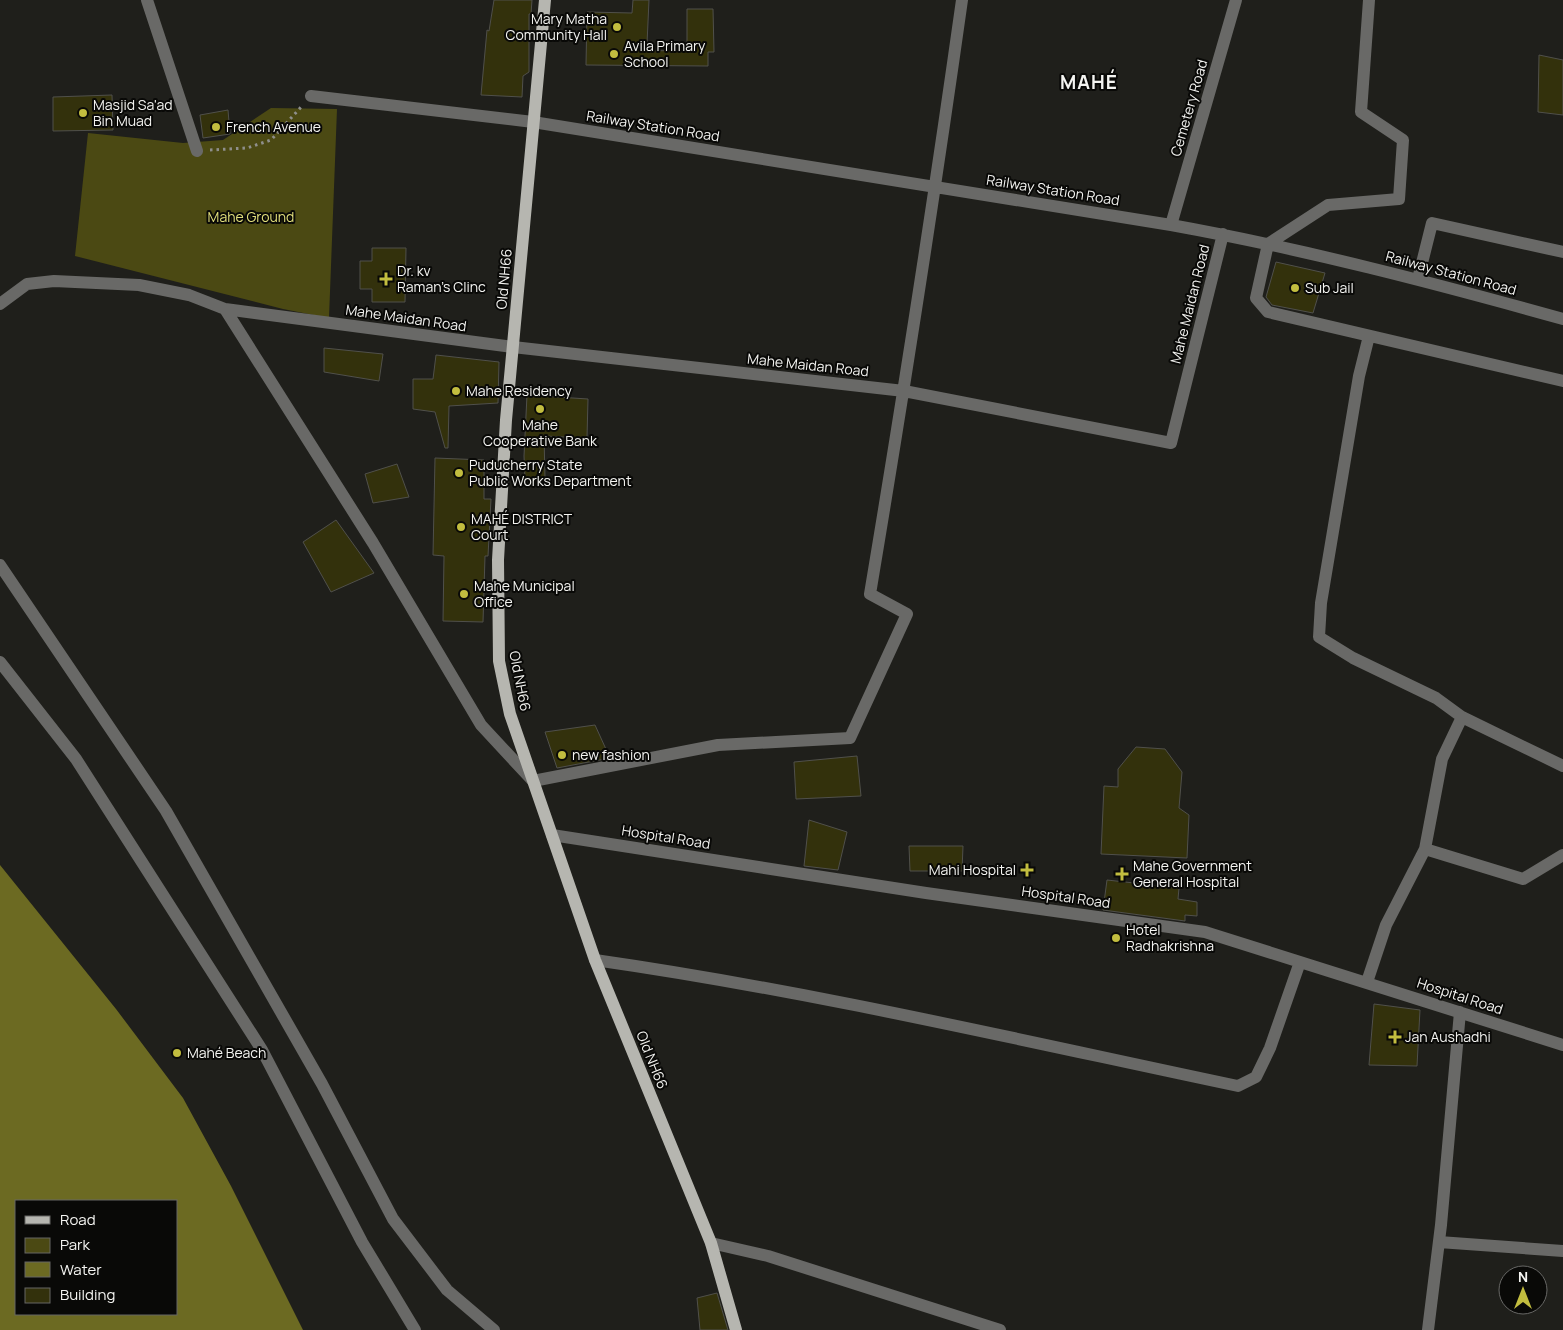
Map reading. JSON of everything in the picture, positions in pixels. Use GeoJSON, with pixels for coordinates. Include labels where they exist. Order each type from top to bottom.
{"type":"FeatureCollection","features":[{"type":"Feature","properties":{"kind":"main road","name":"Old NH66"},"geometry":{"type":"LineString","coordinates":[[545,0],[506,420],[498,560],[499,661],[510,714],[595,960],[711,1243],[736,1330]]}},
{"type":"Feature","properties":{"kind":"street"},"geometry":{"type":"LineString","coordinates":[[146,0],[197,151]]}},
{"type":"Feature","properties":{"kind":"street"},"geometry":{"type":"LineString","coordinates":[[225,309],[373,543],[481,725],[534,782],[718,745],[850,738],[907,614],[870,594],[936,187],[962,0]]}},
{"type":"Feature","properties":{"kind":"street","name":"Cemetery Road"},"geometry":{"type":"LineString","coordinates":[[1171,224],[1236,0]]}},
{"type":"Feature","properties":{"kind":"street"},"geometry":{"type":"LineString","coordinates":[[1369,0],[1361,112],[1403,140],[1399,199],[1328,205],[1268,244],[1256,298],[1268,312],[1563,381]]}},
{"type":"Feature","properties":{"kind":"street","name":"Railway Station Road"},"geometry":{"type":"LineString","coordinates":[[311,96],[533,122],[1171,224],[1268,244],[1418,279],[1563,319]]}},
{"type":"Feature","properties":{"kind":"street"},"geometry":{"type":"LineString","coordinates":[[1418,279],[1432,223],[1563,252]]}},
{"type":"Feature","properties":{"kind":"street","name":"Mahe Maidan Road"},"geometry":{"type":"LineString","coordinates":[[0,304],[27,284],[54,281],[139,285],[189,295],[225,309],[513,347],[904,391],[1171,443],[1223,234]]}},
{"type":"Feature","properties":{"kind":"street"},"geometry":{"type":"LineString","coordinates":[[1369,336],[1359,376],[1324,584],[1319,637],[1353,658],[1436,698],[1462,717],[1563,766]]}},
{"type":"Feature","properties":{"kind":"street"},"geometry":{"type":"LineString","coordinates":[[0,565],[166,811],[322,1084],[393,1219],[447,1290],[494,1330]]}},
{"type":"Feature","properties":{"kind":"street"},"geometry":{"type":"LineString","coordinates":[[0,662],[76,760],[262,1050],[362,1242],[415,1330]]}},
{"type":"Feature","properties":{"kind":"street"},"geometry":{"type":"LineString","coordinates":[[1367,982],[1386,925],[1425,849],[1442,759],[1462,717]]}},
{"type":"Feature","properties":{"kind":"street","name":"Hospital Road"},"geometry":{"type":"LineString","coordinates":[[552,835],[926,893],[1205,932],[1563,1045]]}},
{"type":"Feature","properties":{"kind":"street"},"geometry":{"type":"LineString","coordinates":[[1425,849],[1523,879],[1563,855]]}},
{"type":"Feature","properties":{"kind":"street"},"geometry":{"type":"LineString","coordinates":[[595,960],[671,971],[865,1007],[1238,1086],[1256,1077],[1270,1048],[1300,962]]}},
{"type":"Feature","properties":{"kind":"street"},"geometry":{"type":"LineString","coordinates":[[1428,1330],[1439,1242],[1460,1012]]}},
{"type":"Feature","properties":{"kind":"street"},"geometry":{"type":"LineString","coordinates":[[1439,1242],[1563,1251]]}},
{"type":"Feature","properties":{"kind":"street"},"geometry":{"type":"LineString","coordinates":[[711,1243],[768,1256],[1000,1330]]}},
{"type":"Feature","properties":{"kind":"path"},"geometry":{"type":"LineString","coordinates":[[197,151],[247,148],[271,140],[311,96]]}},
{"type":"Feature","properties":{"kind":"green space","name":"Mahe Ground"},"geometry":{"type":"Polygon","coordinates":[[[271,108],[337,109],[329,318],[283,309],[75,256],[88,133],[183,143],[223,140],[271,108]]]}},
{"type":"Feature","properties":{"kind":"water"},"geometry":{"type":"Polygon","coordinates":[[[0,865],[116,1009],[183,1098],[231,1186],[303,1330],[0,1330],[0,865]]]}},
{"type":"Feature","properties":{"kind":"building"},"geometry":{"type":"Polygon","coordinates":[[[494,0],[532,0],[531,14],[529,14],[529,72],[523,76],[522,97],[481,95],[487,30],[489,31],[494,0]]]}},
{"type":"Feature","properties":{"kind":"building"},"geometry":{"type":"Polygon","coordinates":[[[633,0],[649,0],[647,44],[650,45],[650,51],[687,50],[687,9],[713,9],[714,52],[708,52],[708,66],[586,65],[587,12],[632,13],[633,0]]]}},
{"type":"Feature","properties":{"kind":"building"},"geometry":{"type":"Polygon","coordinates":[[[1539,55],[1563,60],[1563,115],[1538,112],[1539,55]]]}},
{"type":"Feature","properties":{"kind":"building","name":"Masjid Sa'ad Bin Muad"},"geometry":{"type":"Polygon","coordinates":[[[112,95],[113,130],[53,131],[53,97],[112,95]]]}},
{"type":"Feature","properties":{"kind":"building"},"geometry":{"type":"Polygon","coordinates":[[[228,110],[230,134],[203,138],[200,115],[228,110]]]}},
{"type":"Feature","properties":{"kind":"building"},"geometry":{"type":"Polygon","coordinates":[[[372,248],[406,248],[405,302],[372,302],[372,289],[360,289],[360,261],[372,261],[372,248]]]}},
{"type":"Feature","properties":{"kind":"building","name":"Sub Jail"},"geometry":{"type":"Polygon","coordinates":[[[1276,262],[1325,273],[1313,313],[1272,305],[1266,297],[1276,262]]]}},
{"type":"Feature","properties":{"kind":"building"},"geometry":{"type":"Polygon","coordinates":[[[324,348],[383,354],[379,381],[324,372],[324,348]]]}},
{"type":"Feature","properties":{"kind":"building","name":"Mahe Residency"},"geometry":{"type":"Polygon","coordinates":[[[436,355],[499,362],[498,403],[449,406],[448,448],[445,448],[435,412],[413,409],[413,379],[433,379],[436,355]]]}},
{"type":"Feature","properties":{"kind":"building"},"geometry":{"type":"Polygon","coordinates":[[[527,395],[588,399],[587,438],[544,436],[545,478],[525,479],[524,456],[527,395]]]}},
{"type":"Feature","properties":{"kind":"building"},"geometry":{"type":"Polygon","coordinates":[[[435,458],[484,460],[484,499],[491,499],[488,556],[485,556],[483,622],[443,621],[444,556],[433,555],[435,458]]]}},
{"type":"Feature","properties":{"kind":"building"},"geometry":{"type":"Polygon","coordinates":[[[397,464],[409,497],[373,503],[365,474],[397,464]]]}},
{"type":"Feature","properties":{"kind":"building"},"geometry":{"type":"Polygon","coordinates":[[[336,520],[374,573],[331,592],[303,542],[336,520]]]}},
{"type":"Feature","properties":{"kind":"building"},"geometry":{"type":"Polygon","coordinates":[[[595,725],[610,758],[557,768],[545,732],[595,725]]]}},
{"type":"Feature","properties":{"kind":"building"},"geometry":{"type":"Polygon","coordinates":[[[1136,747],[1165,749],[1182,772],[1179,808],[1189,815],[1187,858],[1101,854],[1104,786],[1118,787],[1118,769],[1136,747]]]}},
{"type":"Feature","properties":{"kind":"building"},"geometry":{"type":"Polygon","coordinates":[[[857,756],[861,796],[796,799],[794,762],[857,756]]]}},
{"type":"Feature","properties":{"kind":"building"},"geometry":{"type":"Polygon","coordinates":[[[809,820],[847,832],[838,870],[804,866],[809,820]]]}},
{"type":"Feature","properties":{"kind":"building"},"geometry":{"type":"Polygon","coordinates":[[[909,846],[963,846],[962,871],[910,871],[909,846]]]}},
{"type":"Feature","properties":{"kind":"building"},"geometry":{"type":"Polygon","coordinates":[[[1107,880],[1179,888],[1178,899],[1197,902],[1197,916],[1185,915],[1185,921],[1103,910],[1107,880]]]}},
{"type":"Feature","properties":{"kind":"building","name":"Jan Aushadhi"},"geometry":{"type":"Polygon","coordinates":[[[1374,1004],[1420,1010],[1417,1066],[1369,1065],[1374,1004]]]}},
{"type":"Feature","properties":{"kind":"building"},"geometry":{"type":"Polygon","coordinates":[[[717,1293],[728,1330],[700,1330],[697,1298],[717,1293]]]}},
{"type":"Feature","properties":{"kind":"place","name":"Mary Matha Community Hall"},"geometry":{"type":"Point","coordinates":[617,27]}},
{"type":"Feature","properties":{"kind":"place","name":"Avila Primary School"},"geometry":{"type":"Point","coordinates":[614,54]}},
{"type":"Feature","properties":{"kind":"place","name":"Masjid Sa'ad Bin Muad"},"geometry":{"type":"Point","coordinates":[83,113]}},
{"type":"Feature","properties":{"kind":"place","name":"French Avenue"},"geometry":{"type":"Point","coordinates":[216,127]}},
{"type":"Feature","properties":{"kind":"place","name":"Dr. kv Raman's Clinc"},"geometry":{"type":"Point","coordinates":[386,279]}},
{"type":"Feature","properties":{"kind":"place","name":"Sub Jail"},"geometry":{"type":"Point","coordinates":[1295,288]}},
{"type":"Feature","properties":{"kind":"place","name":"Mahe Residency"},"geometry":{"type":"Point","coordinates":[456,391]}},
{"type":"Feature","properties":{"kind":"place","name":"Mahe Cooperative Bank"},"geometry":{"type":"Point","coordinates":[540,409]}},
{"type":"Feature","properties":{"kind":"place","name":"Puducherry State Public Works Department"},"geometry":{"type":"Point","coordinates":[459,473]}},
{"type":"Feature","properties":{"kind":"place","name":"MAHÉ DISTRICT Court"},"geometry":{"type":"Point","coordinates":[461,527]}},
{"type":"Feature","properties":{"kind":"place","name":"Mahe Municipal Office"},"geometry":{"type":"Point","coordinates":[464,594]}},
{"type":"Feature","properties":{"kind":"place","name":"new fashion"},"geometry":{"type":"Point","coordinates":[562,755]}},
{"type":"Feature","properties":{"kind":"place","name":"Mahi Hospital"},"geometry":{"type":"Point","coordinates":[1027,870]}},
{"type":"Feature","properties":{"kind":"place","name":"Mahe Government General Hospital"},"geometry":{"type":"Point","coordinates":[1122,874]}},
{"type":"Feature","properties":{"kind":"place","name":"Hotel Radhakrishna"},"geometry":{"type":"Point","coordinates":[1116,938]}},
{"type":"Feature","properties":{"kind":"place","name":"Jan Aushadhi"},"geometry":{"type":"Point","coordinates":[1395,1037]}},
{"type":"Feature","properties":{"kind":"place","name":"Mahé Beach"},"geometry":{"type":"Point","coordinates":[177,1053]}},
{"type":"Feature","properties":{"kind":"district","name":"MAHÉ"},"geometry":{"type":"Point","coordinates":[1089,82]}}]}
